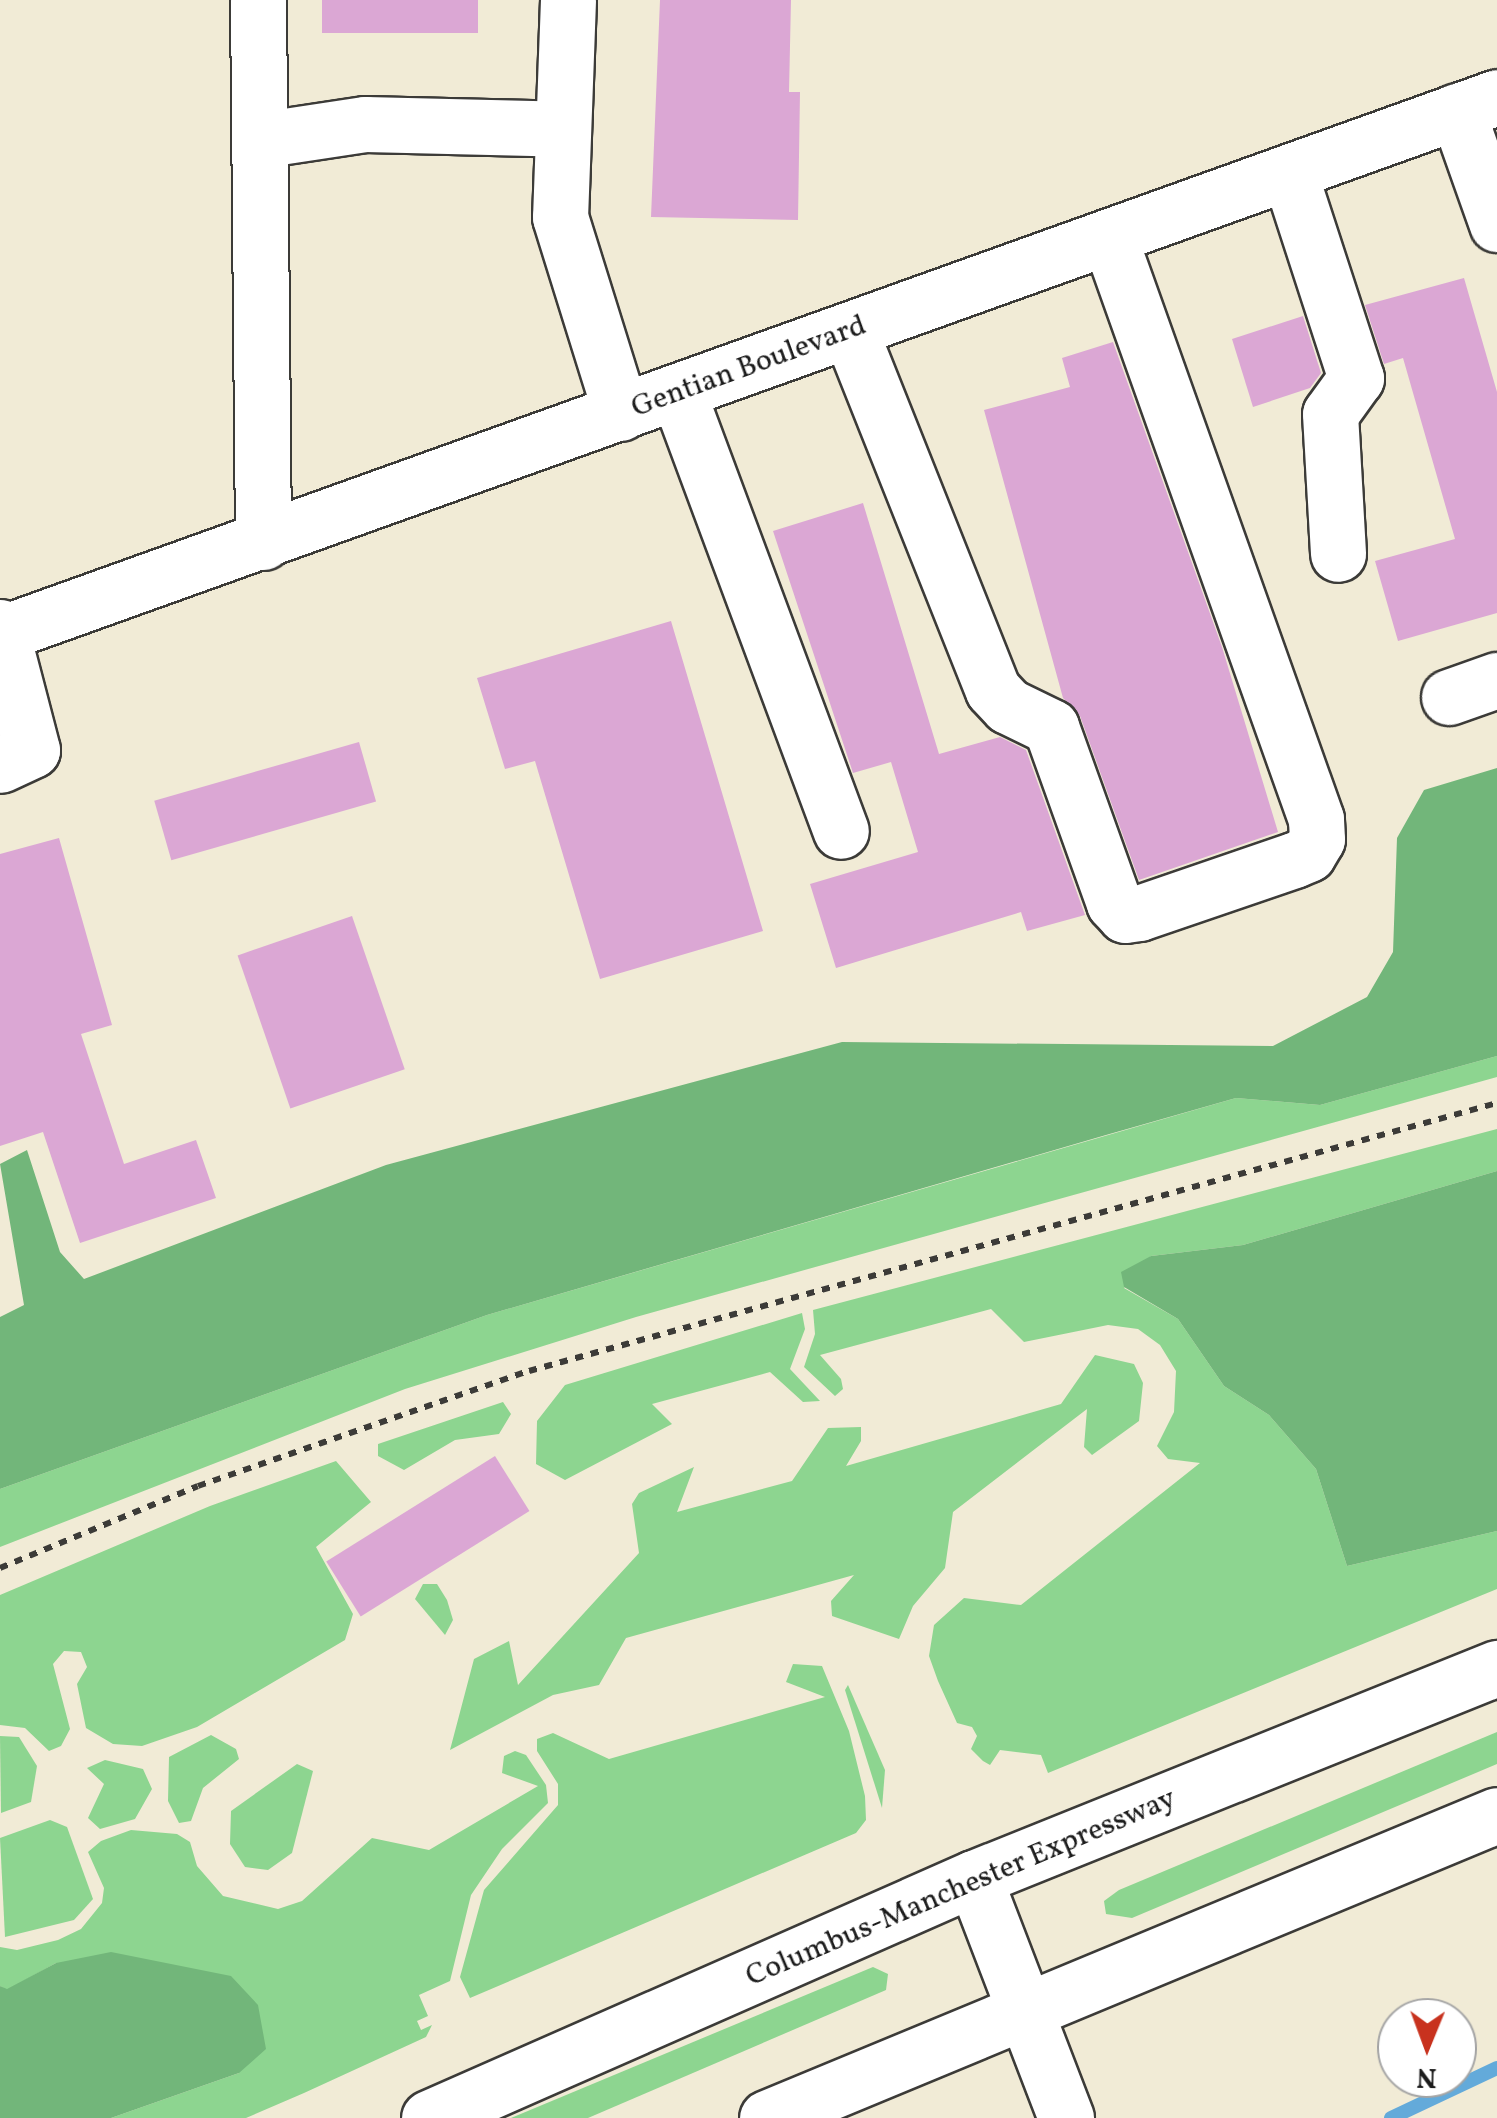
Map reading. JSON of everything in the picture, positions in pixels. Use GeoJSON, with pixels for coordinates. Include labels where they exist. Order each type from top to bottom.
{"type":"FeatureCollection","features":[{"type":"Feature","properties":{"kind":"main road"},"geometry":{"type":"LineString","coordinates":[[258,0],[263,542]]}},
{"type":"Feature","properties":{"kind":"main road"},"geometry":{"type":"LineString","coordinates":[[568,0],[560,217],[621,413]]}},
{"type":"Feature","properties":{"kind":"main road"},"geometry":{"type":"LineString","coordinates":[[1477,104],[1497,224]]}},
{"type":"Feature","properties":{"kind":"main road","name":"Gentian Boulevard"},"geometry":{"type":"LineString","coordinates":[[1,632],[263,542],[1477,104]]}},
{"type":"Feature","properties":{"kind":"main road"},"geometry":{"type":"LineString","coordinates":[[260,140],[366,124],[563,129]]}},
{"type":"Feature","properties":{"kind":"main road"},"geometry":{"type":"LineString","coordinates":[[1288,172],[1356,378],[1330,414],[1338,554]]}},
{"type":"Feature","properties":{"kind":"main road"},"geometry":{"type":"LineString","coordinates":[[850,331],[993,690],[1008,706],[1051,727],[1114,903],[1125,915],[1139,913],[1294,860],[1308,854],[1316,839],[1316,819],[1109,236]]}},
{"type":"Feature","properties":{"kind":"main road"},"geometry":{"type":"LineString","coordinates":[[678,393],[841,831]]}},
{"type":"Feature","properties":{"kind":"main road"},"geometry":{"type":"LineString","coordinates":[[0,764],[32,750],[1,632]]}},
{"type":"Feature","properties":{"kind":"main road","name":"Columbus-Manchester Expressway"},"geometry":{"type":"LineString","coordinates":[[429,2118],[974,1878],[1497,1668]]}},
{"type":"Feature","properties":{"kind":"main road"},"geometry":{"type":"LineString","coordinates":[[768,2118],[1497,1815]]}},
{"type":"Feature","properties":{"kind":"main road"},"geometry":{"type":"LineString","coordinates":[[974,1878],[1066,2118]]}},
{"type":"Feature","properties":{"kind":"path"},"geometry":{"type":"LineString","coordinates":[[0,1568],[198,1486],[529,1371],[1497,1103]]}},
{"type":"Feature","properties":{"kind":"green space"},"geometry":{"type":"Polygon","coordinates":[[[1497,768],[1497,1056],[1320,1105],[1236,1098],[1106,1135],[487,1315],[0,1489],[0,1317],[24,1305],[0,1164],[27,1150],[60,1252],[84,1279],[386,1165],[842,1042],[1273,1046],[1367,997],[1393,952],[1397,838],[1424,790],[1497,768]]]}},
{"type":"Feature","properties":{"kind":"green space"},"geometry":{"type":"Polygon","coordinates":[[[1497,1056],[1497,1077],[636,1317],[405,1389],[0,1547],[0,1489],[487,1315],[1236,1098],[1320,1105],[1497,1056]]]}},
{"type":"Feature","properties":{"kind":"green space"},"geometry":{"type":"Polygon","coordinates":[[[1497,1129],[1497,1171],[1243,1245],[1151,1256],[1124,1288],[1178,1319],[1224,1386],[1269,1415],[1316,1469],[1347,1566],[1497,1531],[1497,1589],[1048,1773],[1041,1755],[1000,1750],[990,1765],[983,1761],[971,1749],[977,1736],[972,1727],[957,1723],[938,1681],[929,1656],[934,1625],[964,1598],[1021,1605],[1200,1463],[1168,1459],[1157,1446],[1174,1412],[1176,1371],[1160,1345],[1138,1329],[1108,1325],[1024,1342],[991,1309],[820,1355],[841,1379],[843,1389],[835,1396],[804,1367],[815,1334],[813,1310],[1497,1129]]]}},
{"type":"Feature","properties":{"kind":"green space"},"geometry":{"type":"Polygon","coordinates":[[[1497,1171],[1497,1531],[1347,1566],[1316,1469],[1269,1415],[1224,1386],[1178,1319],[1124,1287],[1121,1272],[1151,1256],[1243,1245],[1497,1171]]]}},
{"type":"Feature","properties":{"kind":"green space"},"geometry":{"type":"Polygon","coordinates":[[[802,1313],[805,1329],[790,1369],[820,1401],[803,1402],[770,1372],[652,1404],[672,1424],[565,1480],[536,1464],[537,1421],[565,1385],[802,1313]]]}},
{"type":"Feature","properties":{"kind":"green space"},"geometry":{"type":"Polygon","coordinates":[[[1095,1355],[1134,1364],[1143,1383],[1139,1421],[1092,1455],[1084,1447],[1087,1409],[953,1512],[945,1568],[913,1606],[899,1639],[832,1616],[831,1601],[854,1575],[626,1638],[599,1685],[553,1695],[450,1750],[474,1659],[509,1641],[518,1685],[639,1553],[632,1504],[639,1493],[694,1467],[677,1512],[792,1481],[828,1428],[861,1427],[861,1441],[846,1466],[1061,1404],[1095,1355]]]}},
{"type":"Feature","properties":{"kind":"green space"},"geometry":{"type":"Polygon","coordinates":[[[503,1402],[511,1414],[499,1434],[455,1440],[404,1470],[378,1456],[378,1444],[503,1402]]]}},
{"type":"Feature","properties":{"kind":"green space"},"geometry":{"type":"Polygon","coordinates":[[[336,1461],[371,1502],[316,1547],[353,1614],[345,1640],[197,1727],[142,1746],[113,1744],[86,1728],[77,1684],[87,1667],[81,1652],[64,1651],[53,1664],[70,1729],[61,1746],[49,1751],[25,1728],[0,1725],[0,1595],[210,1506],[336,1461]]]}},
{"type":"Feature","properties":{"kind":"green space"},"geometry":{"type":"Polygon","coordinates":[[[423,1584],[437,1584],[447,1600],[453,1620],[445,1635],[415,1599],[423,1584]]]}},
{"type":"Feature","properties":{"kind":"green space"},"geometry":{"type":"Polygon","coordinates":[[[793,1664],[822,1666],[849,1731],[865,1796],[866,1820],[856,1833],[470,1998],[460,1977],[484,1890],[558,1805],[558,1784],[537,1751],[537,1739],[553,1733],[609,1759],[825,1697],[786,1682],[793,1664]]]}},
{"type":"Feature","properties":{"kind":"green space"},"geometry":{"type":"Polygon","coordinates":[[[848,1685],[885,1770],[882,1808],[845,1690],[848,1685]]]}},
{"type":"Feature","properties":{"kind":"green space"},"geometry":{"type":"Polygon","coordinates":[[[1497,1732],[1497,1764],[1132,1918],[1106,1914],[1104,1901],[1119,1890],[1497,1732]]]}},
{"type":"Feature","properties":{"kind":"green space"},"geometry":{"type":"Polygon","coordinates":[[[211,1735],[236,1749],[239,1759],[203,1788],[191,1821],[179,1823],[168,1801],[169,1757],[211,1735]]]}},
{"type":"Feature","properties":{"kind":"green space"},"geometry":{"type":"Polygon","coordinates":[[[0,1736],[19,1737],[37,1766],[31,1802],[1,1813],[0,1736]]]}},
{"type":"Feature","properties":{"kind":"green space"},"geometry":{"type":"Polygon","coordinates":[[[515,1751],[526,1755],[546,1785],[548,1803],[502,1849],[471,1895],[450,1981],[419,1995],[428,2016],[417,2021],[421,2030],[432,2025],[426,2037],[304,2093],[246,2118],[111,2118],[239,2073],[56,1963],[7,1990],[0,1986],[0,1947],[17,1950],[58,1940],[81,1929],[102,1903],[104,1888],[88,1852],[101,1841],[131,1830],[177,1834],[190,1842],[197,1866],[223,1896],[278,1909],[302,1901],[372,1838],[429,1850],[538,1786],[502,1773],[504,1756],[515,1751]]]}},
{"type":"Feature","properties":{"kind":"green space"},"geometry":{"type":"Polygon","coordinates":[[[105,1760],[143,1769],[152,1789],[135,1819],[100,1829],[88,1818],[104,1784],[87,1768],[105,1760]]]}},
{"type":"Feature","properties":{"kind":"green space"},"geometry":{"type":"Polygon","coordinates":[[[297,1764],[313,1771],[292,1853],[268,1870],[245,1867],[230,1844],[231,1811],[297,1764]]]}},
{"type":"Feature","properties":{"kind":"green space"},"geometry":{"type":"Polygon","coordinates":[[[50,1820],[67,1827],[93,1899],[74,1920],[5,1937],[0,1838],[50,1820]]]}},
{"type":"Feature","properties":{"kind":"green space"},"geometry":{"type":"Polygon","coordinates":[[[111,1952],[231,1976],[258,2005],[266,2049],[239,2073],[111,2118],[0,2118],[0,1986],[7,1989],[56,1963],[111,1952]]]}},
{"type":"Feature","properties":{"kind":"green space"},"geometry":{"type":"Polygon","coordinates":[[[873,1967],[888,1974],[886,1990],[588,2118],[511,2118],[873,1967]]]}},
{"type":"Feature","properties":{"kind":"building"},"geometry":{"type":"Polygon","coordinates":[[[322,0],[478,0],[478,33],[322,33],[322,0]]]}},
{"type":"Feature","properties":{"kind":"building"},"geometry":{"type":"Polygon","coordinates":[[[660,0],[791,0],[789,92],[800,92],[798,220],[651,217],[660,0]]]}},
{"type":"Feature","properties":{"kind":"building"},"geometry":{"type":"Polygon","coordinates":[[[1464,278],[1497,392],[1497,613],[1398,641],[1375,561],[1455,539],[1403,358],[1384,364],[1365,305],[1464,278]]]}},
{"type":"Feature","properties":{"kind":"building"},"geometry":{"type":"Polygon","coordinates":[[[1303,316],[1321,373],[1310,388],[1253,407],[1232,339],[1303,316]]]}},
{"type":"Feature","properties":{"kind":"building"},"geometry":{"type":"Polygon","coordinates":[[[1113,342],[1222,647],[1278,832],[1139,880],[1080,716],[1063,698],[984,410],[1070,387],[1062,358],[1113,342]]]}},
{"type":"Feature","properties":{"kind":"building"},"geometry":{"type":"Polygon","coordinates":[[[863,503],[939,754],[1000,737],[1026,750],[1085,915],[1027,931],[1021,912],[836,968],[810,884],[918,852],[891,762],[853,773],[773,531],[863,503]]]}},
{"type":"Feature","properties":{"kind":"building"},"geometry":{"type":"Polygon","coordinates":[[[671,621],[763,931],[600,979],[535,761],[505,769],[477,678],[671,621]]]}},
{"type":"Feature","properties":{"kind":"building"},"geometry":{"type":"Polygon","coordinates":[[[359,742],[376,802],[171,860],[154,801],[359,742]]]}},
{"type":"Feature","properties":{"kind":"building"},"geometry":{"type":"Polygon","coordinates":[[[59,838],[112,1025],[81,1034],[124,1164],[196,1140],[216,1198],[80,1243],[43,1132],[0,1146],[0,854],[59,838]]]}},
{"type":"Feature","properties":{"kind":"building"},"geometry":{"type":"Polygon","coordinates":[[[352,916],[405,1069],[290,1109],[238,955],[352,916]]]}},
{"type":"Feature","properties":{"kind":"building"},"geometry":{"type":"Polygon","coordinates":[[[495,1456],[529,1511],[361,1617],[326,1561],[495,1456]]]}},
{"type":"Feature","properties":{"kind":"waterway"},"geometry":{"type":"LineString","coordinates":[[1391,2118],[1497,2068]]}}]}
